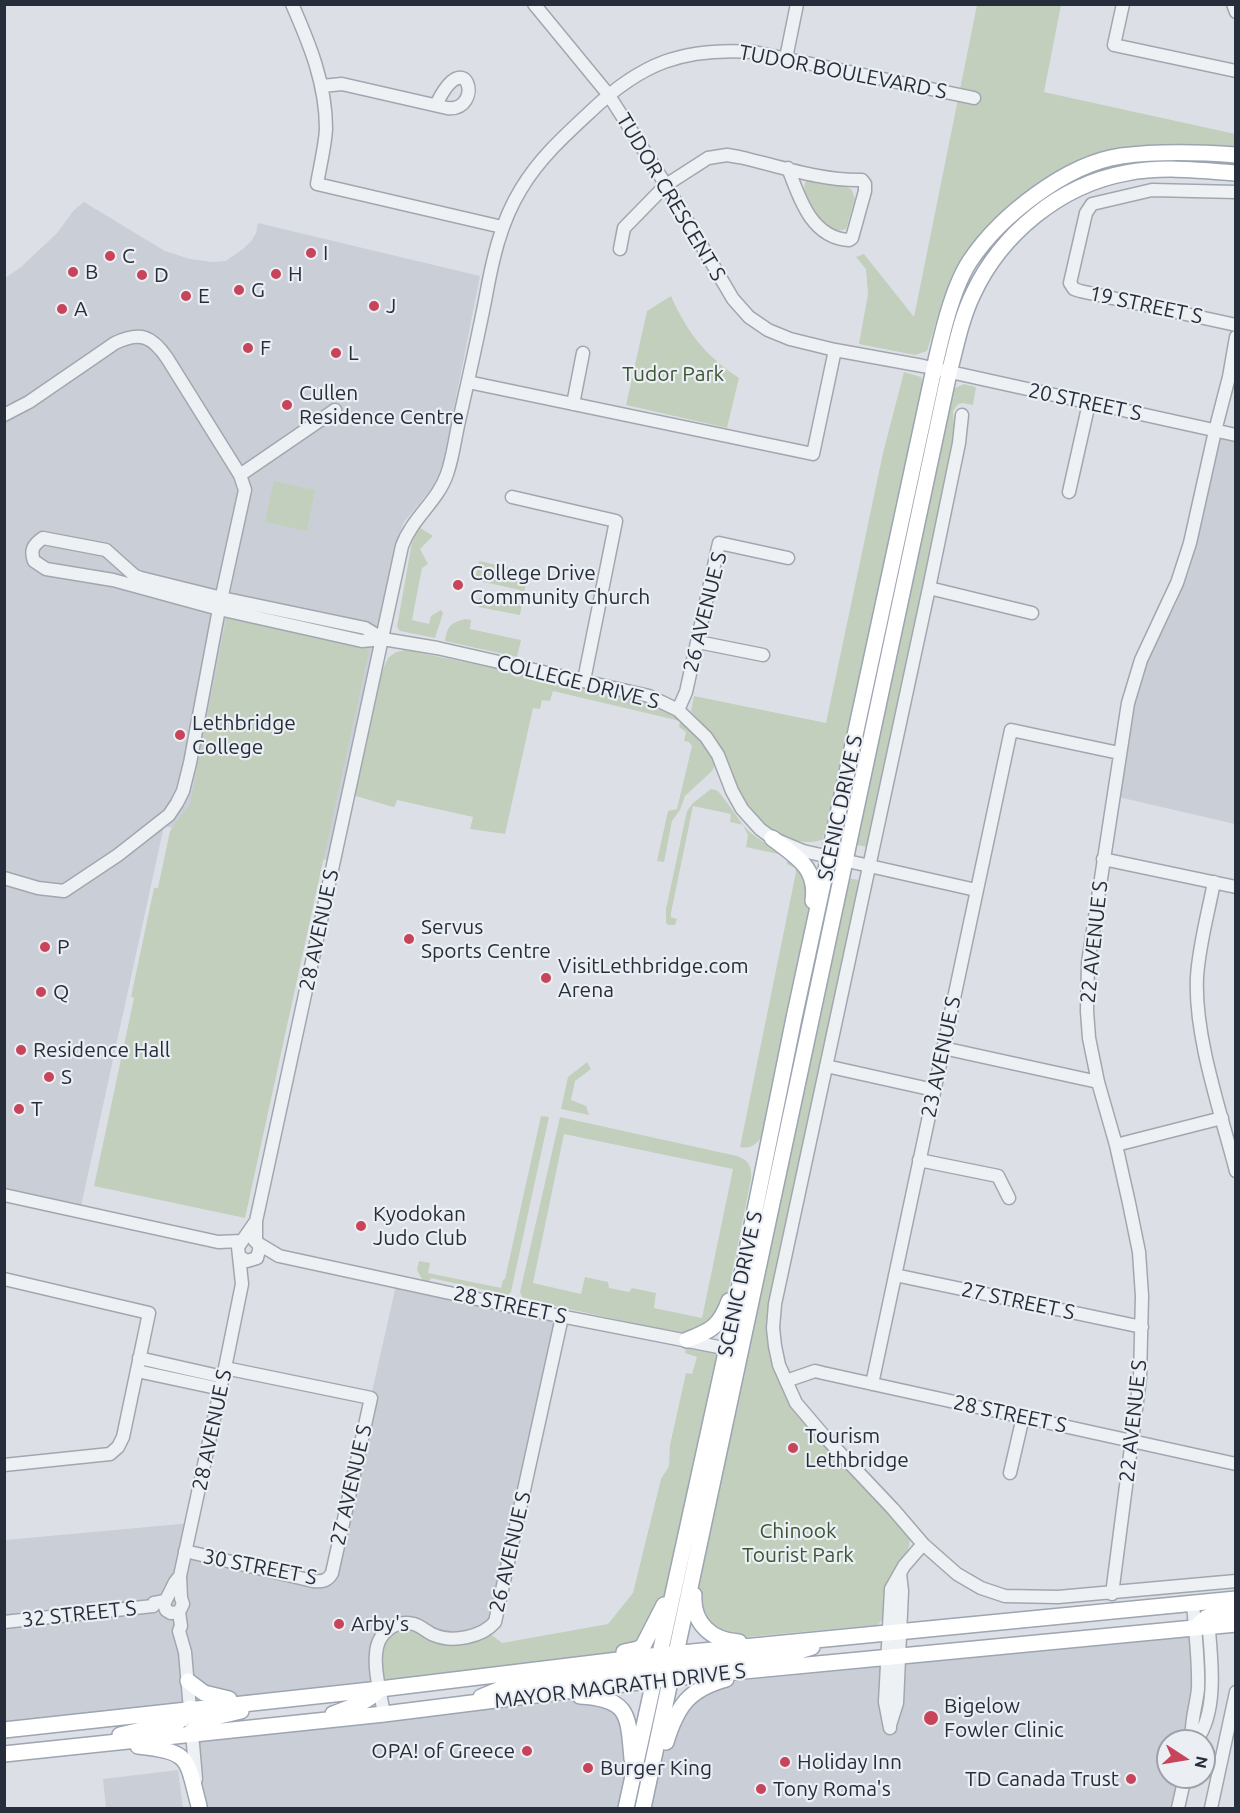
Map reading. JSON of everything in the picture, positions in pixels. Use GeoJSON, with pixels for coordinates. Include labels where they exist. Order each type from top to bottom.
{"type":"FeatureCollection","features":[{"type":"Feature","properties":{"kind":"main road","name":"SCENIC DRIVE S"},"geometry":{"type":"LineString","coordinates":[[643,1809],[697,1559],[734,1350],[741,1277],[794,1018],[945,322],[969,262],[1019,206],[1063,178],[1093,164],[1119,156],[1174,152],[1236,155]]}},
{"type":"Feature","properties":{"kind":"main road","name":"SCENIC DRIVE S"},"geometry":{"type":"LineString","coordinates":[[626,1809],[690,1516],[734,1350],[846,861],[949,373],[963,320],[982,275],[1008,241],[1030,219],[1061,197],[1106,178],[1126,173],[1177,169],[1236,173]]}},
{"type":"Feature","properties":{"kind":"main road"},"geometry":{"type":"LineString","coordinates":[[772,838],[806,866],[813,882],[814,891],[794,1018]]}},
{"type":"Feature","properties":{"kind":"main road"},"geometry":{"type":"LineString","coordinates":[[687,1340],[705,1333],[719,1322],[741,1277]]}},
{"type":"Feature","properties":{"kind":"main road"},"geometry":{"type":"LineString","coordinates":[[544,1668],[638,1649],[643,1646],[663,1607],[690,1516]]}},
{"type":"Feature","properties":{"kind":"main road"},"geometry":{"type":"LineString","coordinates":[[697,1559],[694,1612],[699,1622],[716,1637],[737,1642],[797,1638],[818,1640]]}},
{"type":"Feature","properties":{"kind":"main road","name":"MAYOR MAGRATH DRIVE S"},"geometry":{"type":"LineString","coordinates":[[4,1730],[380,1689],[544,1668],[814,1664],[893,1656],[1202,1615],[1236,1599]]}},
{"type":"Feature","properties":{"kind":"main road"},"geometry":{"type":"LineString","coordinates":[[1202,1615],[1236,1611]]}},
{"type":"Feature","properties":{"kind":"main road","name":"MAYOR MAGRATH DRIVE S"},"geometry":{"type":"LineString","coordinates":[[674,1666],[818,1640],[894,1632],[1202,1615],[1236,1624]]}},
{"type":"Feature","properties":{"kind":"main road"},"geometry":{"type":"LineString","coordinates":[[463,1704],[503,1688],[657,1667],[670,1661],[674,1666],[786,1655],[838,1638]]}},
{"type":"Feature","properties":{"kind":"main road"},"geometry":{"type":"LineString","coordinates":[[649,1809],[669,1730],[676,1713],[687,1698],[712,1682],[730,1677],[814,1664]]}},
{"type":"Feature","properties":{"kind":"main road","name":"MAYOR MAGRATH DRIVE S"},"geometry":{"type":"LineString","coordinates":[[4,1754],[384,1714],[544,1694],[657,1667]]}},
{"type":"Feature","properties":{"kind":"main road"},"geometry":{"type":"LineString","coordinates":[[188,1681],[204,1694],[214,1697],[268,1700]]}},
{"type":"Feature","properties":{"kind":"main road"},"geometry":{"type":"LineString","coordinates":[[311,1722],[363,1702],[380,1689]]}},
{"type":"Feature","properties":{"kind":"main road"},"geometry":{"type":"LineString","coordinates":[[544,1694],[599,1697],[621,1709],[627,1720],[633,1774]]}},
{"type":"Feature","properties":{"kind":"main road"},"geometry":{"type":"LineString","coordinates":[[192,1734],[197,1724],[203,1720],[308,1696]]}},
{"type":"Feature","properties":{"kind":"main road"},"geometry":{"type":"LineString","coordinates":[[62,1749],[179,1720],[190,1708]]}},
{"type":"Feature","properties":{"kind":"main road"},"geometry":{"type":"LineString","coordinates":[[114,1743],[153,1748],[180,1755],[189,1770],[199,1807]]}},
{"type":"Feature","properties":{"kind":"street"},"geometry":{"type":"LineString","coordinates":[[292,4],[316,61],[322,86],[326,129],[316,184],[502,226]]}},
{"type":"Feature","properties":{"kind":"street"},"geometry":{"type":"LineString","coordinates":[[786,58],[797,4]]}},
{"type":"Feature","properties":{"kind":"street"},"geometry":{"type":"LineString","coordinates":[[1123,4],[1114,45],[1236,71]]}},
{"type":"Feature","properties":{"kind":"street"},"geometry":{"type":"LineString","coordinates":[[1233,4],[1236,12]]}},
{"type":"Feature","properties":{"kind":"street","name":"TUDOR CRESCENT S"},"geometry":{"type":"LineString","coordinates":[[541,7],[608,94],[666,185],[733,299],[749,317],[768,330],[790,339],[934,369]]}},
{"type":"Feature","properties":{"kind":"street","name":"TUDOR BOULEVARD S"},"geometry":{"type":"LineString","coordinates":[[383,639],[407,531],[435,497],[447,473],[502,226],[521,189],[546,154],[608,94],[660,62],[686,55],[723,50],[786,58],[974,98]]}},
{"type":"Feature","properties":{"kind":"street"},"geometry":{"type":"LineString","coordinates":[[322,86],[342,84],[436,105]]}},
{"type":"Feature","properties":{"kind":"street"},"geometry":{"type":"LineString","coordinates":[[620,249],[624,228],[666,185],[700,162],[716,156],[739,157],[788,168],[826,177],[862,180],[865,191],[852,238],[849,240],[836,238],[814,222],[801,203],[788,168]]}},
{"type":"Feature","properties":{"kind":"street","name":"19 STREET S"},"geometry":{"type":"LineString","coordinates":[[1236,192],[1152,190],[1092,204],[1086,213],[1070,283],[1074,289],[1236,325]]}},
{"type":"Feature","properties":{"kind":"street"},"geometry":{"type":"LineString","coordinates":[[4,415],[29,402],[115,343],[131,337],[146,337],[158,345],[240,475],[244,484],[245,496],[221,603],[190,763],[183,791],[169,815],[118,855],[64,891],[38,888],[4,878]]}},
{"type":"Feature","properties":{"kind":"street","name":"22 AVENUE S"},"geometry":{"type":"LineString","coordinates":[[1112,1594],[1140,1378],[1142,1296],[1139,1252],[1116,1145],[1098,1082],[1089,1038],[1087,985],[1128,703],[1141,660],[1177,583],[1190,543],[1229,377],[1236,337]]}},
{"type":"Feature","properties":{"kind":"street"},"geometry":{"type":"LineString","coordinates":[[468,382],[813,454],[835,350]]}},
{"type":"Feature","properties":{"kind":"street"},"geometry":{"type":"LineString","coordinates":[[573,404],[584,353]]}},
{"type":"Feature","properties":{"kind":"street","name":"20 STREET S"},"geometry":{"type":"LineString","coordinates":[[934,369],[1236,435]]}},
{"type":"Feature","properties":{"kind":"street"},"geometry":{"type":"LineString","coordinates":[[1069,492],[1089,403]]}},
{"type":"Feature","properties":{"kind":"street"},"geometry":{"type":"LineString","coordinates":[[240,475],[335,410]]}},
{"type":"Feature","properties":{"kind":"street","name":"SCENIC DRIVE S"},"geometry":{"type":"LineString","coordinates":[[786,1381],[779,1365],[775,1346],[773,1328],[775,1304],[929,588],[959,443],[962,415]]}},
{"type":"Feature","properties":{"kind":"street"},"geometry":{"type":"LineString","coordinates":[[512,497],[616,521],[584,680]]}},
{"type":"Feature","properties":{"kind":"street","name":"COLLEGE DRIVE S"},"geometry":{"type":"LineString","coordinates":[[221,603],[135,576],[106,550],[43,538],[32,550],[33,561],[41,567],[221,603],[365,628],[383,639],[584,680],[650,696],[678,710],[705,737],[718,755],[732,791],[743,811],[772,838],[803,851],[976,890]]}},
{"type":"Feature","properties":{"kind":"street","name":"26 AVENUE S"},"geometry":{"type":"LineString","coordinates":[[678,710],[686,692],[719,543],[788,558]]}},
{"type":"Feature","properties":{"kind":"street"},"geometry":{"type":"LineString","coordinates":[[113,580],[120,562]]}},
{"type":"Feature","properties":{"kind":"street"},"geometry":{"type":"LineString","coordinates":[[929,588],[1032,613]]}},
{"type":"Feature","properties":{"kind":"street","name":"28 AVENUE S"},"geometry":{"type":"LineString","coordinates":[[246,1246],[256,1221],[383,639]]}},
{"type":"Feature","properties":{"kind":"street"},"geometry":{"type":"LineString","coordinates":[[698,642],[764,655]]}},
{"type":"Feature","properties":{"kind":"street","name":"23 AVENUE S"},"geometry":{"type":"LineString","coordinates":[[872,1384],[1011,730],[1119,753]]}},
{"type":"Feature","properties":{"kind":"street"},"geometry":{"type":"LineString","coordinates":[[1104,859],[1236,887]]}},
{"type":"Feature","properties":{"kind":"street"},"geometry":{"type":"LineString","coordinates":[[1214,882],[1203,932],[1197,978],[1199,1023],[1236,1171]]}},
{"type":"Feature","properties":{"kind":"street"},"geometry":{"type":"LineString","coordinates":[[943,1048],[1098,1082]]}},
{"type":"Feature","properties":{"kind":"street"},"geometry":{"type":"LineString","coordinates":[[826,1066],[933,1090]]}},
{"type":"Feature","properties":{"kind":"street"},"geometry":{"type":"LineString","coordinates":[[1116,1145],[1222,1118]]}},
{"type":"Feature","properties":{"kind":"street"},"geometry":{"type":"LineString","coordinates":[[920,1160],[998,1176],[1010,1197]]}},
{"type":"Feature","properties":{"kind":"street"},"geometry":{"type":"LineString","coordinates":[[4,1195],[260,1250],[242,1284]]}},
{"type":"Feature","properties":{"kind":"street"},"geometry":{"type":"LineString","coordinates":[[246,1246],[279,1256]]}},
{"type":"Feature","properties":{"kind":"street"},"geometry":{"type":"LineString","coordinates":[[246,1246],[247,1261],[279,1256]]}},
{"type":"Feature","properties":{"kind":"street"},"geometry":{"type":"LineString","coordinates":[[242,1284],[246,1246]]}},
{"type":"Feature","properties":{"kind":"street","name":"28 STREET S"},"geometry":{"type":"LineString","coordinates":[[279,1256],[562,1317],[734,1350]]}},
{"type":"Feature","properties":{"kind":"street","name":"27 STREET S"},"geometry":{"type":"LineString","coordinates":[[895,1275],[1142,1327]]}},
{"type":"Feature","properties":{"kind":"street"},"geometry":{"type":"LineString","coordinates":[[4,1279],[149,1313],[123,1437],[118,1447],[110,1454],[4,1465]]}},
{"type":"Feature","properties":{"kind":"street","name":"28 AVENUE S"},"geometry":{"type":"LineString","coordinates":[[199,1807],[185,1653],[179,1631],[181,1626],[171,1605],[180,1576],[242,1284]]}},
{"type":"Feature","properties":{"kind":"street","name":"26 AVENUE S"},"geometry":{"type":"LineString","coordinates":[[384,1714],[376,1651],[379,1640],[386,1631],[393,1626],[405,1623],[416,1624],[435,1636],[445,1638],[474,1636],[489,1629],[495,1622],[562,1317]]}},
{"type":"Feature","properties":{"kind":"street"},"geometry":{"type":"LineString","coordinates":[[139,1358],[223,1378]]}},
{"type":"Feature","properties":{"kind":"street"},"geometry":{"type":"LineString","coordinates":[[137,1371],[223,1378]]}},
{"type":"Feature","properties":{"kind":"street","name":"28 STREET S"},"geometry":{"type":"LineString","coordinates":[[786,1381],[815,1371],[1236,1464]]}},
{"type":"Feature","properties":{"kind":"street","name":"27 AVENUE S"},"geometry":{"type":"LineString","coordinates":[[223,1378],[371,1398],[332,1573]]}},
{"type":"Feature","properties":{"kind":"street"},"geometry":{"type":"LineString","coordinates":[[786,1381],[796,1402],[825,1437],[923,1544],[957,1574],[981,1588],[1005,1596],[1058,1597],[1112,1594],[1236,1581]]}},
{"type":"Feature","properties":{"kind":"street"},"geometry":{"type":"LineString","coordinates":[[1010,1473],[1023,1417]]}},
{"type":"Feature","properties":{"kind":"street"},"geometry":{"type":"LineString","coordinates":[[893,1656],[894,1632],[902,1591],[900,1575],[904,1566],[923,1544]]}},
{"type":"Feature","properties":{"kind":"street","name":"30 STREET S"},"geometry":{"type":"LineString","coordinates":[[185,1551],[313,1581],[327,1580],[332,1573]]}},
{"type":"Feature","properties":{"kind":"street","name":"32 STREET S"},"geometry":{"type":"LineString","coordinates":[[4,1622],[153,1606],[156,1609],[171,1605]]}},
{"type":"Feature","properties":{"kind":"street"},"geometry":{"type":"LineString","coordinates":[[1191,1729],[1198,1682],[1202,1615]]}},
{"type":"Feature","properties":{"kind":"street"},"geometry":{"type":"LineString","coordinates":[[1211,1809],[1231,1739],[1236,1692]]}},
{"type":"Feature","properties":{"kind":"street"},"geometry":{"type":"LineString","coordinates":[[1178,1809],[1182,1789]]}},
{"type":"Feature","properties":{"kind":"shaded area","name":"Lethbridge College"},"geometry":{"type":"Polygon","coordinates":[[[84,202],[165,251],[190,259],[226,261],[252,240],[258,223],[480,276],[444,459],[437,482],[404,522],[398,538],[327,860],[164,826],[80,1211],[5,1195],[5,278],[21,267],[57,233],[74,210],[84,202]]]}},
{"type":"Feature","properties":{"kind":"shaded area"},"geometry":{"type":"Polygon","coordinates":[[[1219,438],[1235,442],[1235,824],[1118,797],[1136,698],[1150,654],[1176,604],[1189,571],[1219,438]]]}},
{"type":"Feature","properties":{"kind":"shaded area"},"geometry":{"type":"Polygon","coordinates":[[[397,1281],[562,1317],[497,1616],[380,1689],[5,1729],[5,1540],[191,1523],[185,1551],[327,1580],[397,1281]]]}},
{"type":"Feature","properties":{"kind":"shaded area"},"geometry":{"type":"Polygon","coordinates":[[[1204,1635],[1204,1689],[1196,1729],[1156,1729],[1156,1789],[1182,1789],[1178,1808],[649,1808],[664,1747],[697,1690],[737,1681],[1204,1635]]]}},
{"type":"Feature","properties":{"kind":"shaded area"},"geometry":{"type":"Polygon","coordinates":[[[544,1694],[605,1700],[628,1720],[633,1774],[626,1808],[199,1808],[193,1734],[544,1694]]]}},
{"type":"Feature","properties":{"kind":"shaded area"},"geometry":{"type":"Polygon","coordinates":[[[178,1770],[183,1808],[106,1808],[103,1779],[178,1770]]]}},
{"type":"Feature","properties":{"kind":"green space"},"geometry":{"type":"Polygon","coordinates":[[[977,5],[1061,5],[1044,92],[1235,134],[1235,149],[1167,146],[1034,189],[1015,201],[968,249],[953,274],[927,351],[915,355],[859,344],[868,294],[866,269],[856,257],[864,254],[914,317],[977,5]]]}},
{"type":"Feature","properties":{"kind":"green space"},"geometry":{"type":"Polygon","coordinates":[[[812,179],[852,190],[855,199],[846,229],[834,232],[812,208],[807,200],[804,186],[807,180],[812,179]]]}},
{"type":"Feature","properties":{"kind":"green space","name":"Tudor Park"},"geometry":{"type":"Polygon","coordinates":[[[671,296],[684,322],[699,343],[716,361],[739,378],[727,428],[626,405],[647,311],[671,296]]]}},
{"type":"Feature","properties":{"kind":"green space"},"geometry":{"type":"Polygon","coordinates":[[[904,372],[921,377],[924,390],[826,829],[822,840],[809,842],[796,840],[772,830],[761,821],[744,800],[722,750],[691,711],[694,696],[826,723],[883,453],[904,372]]]}},
{"type":"Feature","properties":{"kind":"green space"},"geometry":{"type":"Polygon","coordinates":[[[964,384],[976,387],[973,405],[958,404],[953,411],[955,441],[867,847],[853,844],[951,390],[964,384]]]}},
{"type":"Feature","properties":{"kind":"green space"},"geometry":{"type":"Polygon","coordinates":[[[274,481],[315,490],[307,531],[265,522],[274,481]]]}},
{"type":"Feature","properties":{"kind":"green space"},"geometry":{"type":"Polygon","coordinates":[[[419,527],[433,536],[420,549],[428,564],[422,568],[412,620],[429,624],[431,616],[441,610],[443,613],[435,638],[400,631],[397,627],[412,542],[419,527]]]}},
{"type":"Feature","properties":{"kind":"green space"},"geometry":{"type":"Polygon","coordinates":[[[479,561],[528,572],[520,615],[478,607],[479,598],[516,606],[520,590],[475,580],[479,561]]]}},
{"type":"Feature","properties":{"kind":"green space"},"geometry":{"type":"Polygon","coordinates":[[[227,615],[370,646],[245,1218],[94,1186],[134,998],[131,997],[154,888],[158,888],[170,831],[190,804],[227,615]]]}},
{"type":"Feature","properties":{"kind":"green space"},"geometry":{"type":"Polygon","coordinates":[[[465,619],[471,620],[470,629],[521,640],[517,657],[445,641],[450,626],[465,619]]]}},
{"type":"Feature","properties":{"kind":"green space"},"geometry":{"type":"Polygon","coordinates":[[[406,650],[639,698],[671,710],[693,729],[713,756],[715,765],[712,771],[685,796],[680,810],[672,821],[664,862],[657,861],[668,811],[677,809],[692,746],[689,742],[684,741],[686,732],[679,727],[680,721],[553,691],[550,701],[542,700],[540,709],[533,708],[505,834],[470,829],[473,817],[397,800],[393,807],[356,796],[354,791],[383,669],[388,658],[396,652],[406,650]]]}},
{"type":"Feature","properties":{"kind":"green space"},"geometry":{"type":"Polygon","coordinates":[[[711,789],[718,791],[743,825],[730,822],[731,814],[693,806],[671,913],[671,917],[677,919],[675,925],[668,925],[666,909],[687,811],[693,803],[711,789]]]}},
{"type":"Feature","properties":{"kind":"green space"},"geometry":{"type":"Polygon","coordinates":[[[743,825],[765,843],[798,862],[806,872],[810,884],[811,901],[761,1138],[747,1148],[740,1147],[796,872],[795,868],[787,864],[787,856],[746,847],[748,835],[743,825]]]}},
{"type":"Feature","properties":{"kind":"green space","name":"Chinook Tourist Park"},"geometry":{"type":"Polygon","coordinates":[[[846,878],[860,880],[773,1291],[782,1386],[909,1534],[910,1541],[906,1553],[892,1575],[886,1610],[878,1625],[735,1638],[708,1627],[696,1597],[846,878]]]}},
{"type":"Feature","properties":{"kind":"green space"},"geometry":{"type":"Polygon","coordinates":[[[587,1062],[591,1069],[575,1081],[571,1100],[586,1106],[589,1115],[561,1109],[568,1077],[587,1062]]]}},
{"type":"Feature","properties":{"kind":"green space"},"geometry":{"type":"Polygon","coordinates":[[[541,1116],[549,1117],[511,1292],[508,1295],[431,1278],[429,1282],[423,1281],[417,1270],[419,1261],[430,1263],[428,1273],[501,1288],[505,1279],[541,1116]]]}},
{"type":"Feature","properties":{"kind":"green space"},"geometry":{"type":"Polygon","coordinates":[[[560,1117],[737,1156],[749,1164],[751,1179],[727,1298],[719,1314],[707,1325],[692,1331],[674,1332],[523,1299],[520,1292],[560,1117]],[[564,1134],[533,1283],[581,1294],[585,1277],[608,1282],[609,1288],[629,1292],[632,1288],[656,1293],[654,1308],[702,1318],[733,1169],[564,1134]]]}},
{"type":"Feature","properties":{"kind":"green space"},"geometry":{"type":"Polygon","coordinates":[[[688,1341],[727,1348],[666,1596],[650,1635],[616,1653],[380,1689],[379,1640],[405,1623],[435,1636],[488,1632],[502,1643],[608,1624],[633,1593],[661,1479],[669,1466],[670,1445],[686,1373],[692,1374],[697,1357],[685,1353],[688,1341]]]}},
{"type":"Feature","properties":{"kind":"place","name":"I"},"geometry":{"type":"Point","coordinates":[311,253]}},
{"type":"Feature","properties":{"kind":"place","name":"C"},"geometry":{"type":"Point","coordinates":[110,256]}},
{"type":"Feature","properties":{"kind":"place","name":"B"},"geometry":{"type":"Point","coordinates":[73,272]}},
{"type":"Feature","properties":{"kind":"place","name":"H"},"geometry":{"type":"Point","coordinates":[276,274]}},
{"type":"Feature","properties":{"kind":"place","name":"D"},"geometry":{"type":"Point","coordinates":[142,275]}},
{"type":"Feature","properties":{"kind":"place","name":"G"},"geometry":{"type":"Point","coordinates":[239,290]}},
{"type":"Feature","properties":{"kind":"place","name":"E"},"geometry":{"type":"Point","coordinates":[186,296]}},
{"type":"Feature","properties":{"kind":"place","name":"J"},"geometry":{"type":"Point","coordinates":[374,306]}},
{"type":"Feature","properties":{"kind":"place","name":"A"},"geometry":{"type":"Point","coordinates":[62,309]}},
{"type":"Feature","properties":{"kind":"place","name":"F"},"geometry":{"type":"Point","coordinates":[248,348]}},
{"type":"Feature","properties":{"kind":"place","name":"L"},"geometry":{"type":"Point","coordinates":[336,353]}},
{"type":"Feature","properties":{"kind":"place","name":"Cullen Residence Centre"},"geometry":{"type":"Point","coordinates":[287,405]}},
{"type":"Feature","properties":{"kind":"place","name":"College Drive Community Church"},"geometry":{"type":"Point","coordinates":[458,585]}},
{"type":"Feature","properties":{"kind":"place","name":"Lethbridge College"},"geometry":{"type":"Point","coordinates":[180,735]}},
{"type":"Feature","properties":{"kind":"place","name":"Servus Sports Centre"},"geometry":{"type":"Point","coordinates":[409,939]}},
{"type":"Feature","properties":{"kind":"place","name":"P"},"geometry":{"type":"Point","coordinates":[45,947]}},
{"type":"Feature","properties":{"kind":"place","name":"VisitLethbridge.com Arena"},"geometry":{"type":"Point","coordinates":[546,978]}},
{"type":"Feature","properties":{"kind":"place","name":"Q"},"geometry":{"type":"Point","coordinates":[41,992]}},
{"type":"Feature","properties":{"kind":"place","name":"Residence Hall"},"geometry":{"type":"Point","coordinates":[21,1050]}},
{"type":"Feature","properties":{"kind":"place","name":"S"},"geometry":{"type":"Point","coordinates":[49,1077]}},
{"type":"Feature","properties":{"kind":"place","name":"T"},"geometry":{"type":"Point","coordinates":[19,1109]}},
{"type":"Feature","properties":{"kind":"place","name":"Kyodokan Judo Club"},"geometry":{"type":"Point","coordinates":[361,1226]}},
{"type":"Feature","properties":{"kind":"place","name":"Tourism Lethbridge"},"geometry":{"type":"Point","coordinates":[793,1448]}},
{"type":"Feature","properties":{"kind":"place","name":"Arby's"},"geometry":{"type":"Point","coordinates":[339,1624]}},
{"type":"Feature","properties":{"kind":"place","name":"Bigelow Fowler Clinic"},"geometry":{"type":"Point","coordinates":[931,1718]}},
{"type":"Feature","properties":{"kind":"place","name":"OPA! of Greece"},"geometry":{"type":"Point","coordinates":[527,1751]}},
{"type":"Feature","properties":{"kind":"place","name":"Holiday Inn"},"geometry":{"type":"Point","coordinates":[785,1762]}},
{"type":"Feature","properties":{"kind":"place","name":"Burger King"},"geometry":{"type":"Point","coordinates":[588,1768]}},
{"type":"Feature","properties":{"kind":"place","name":"TD Canada Trust"},"geometry":{"type":"Point","coordinates":[1131,1779]}},
{"type":"Feature","properties":{"kind":"place","name":"Tony Roma's"},"geometry":{"type":"Point","coordinates":[761,1789]}}]}
